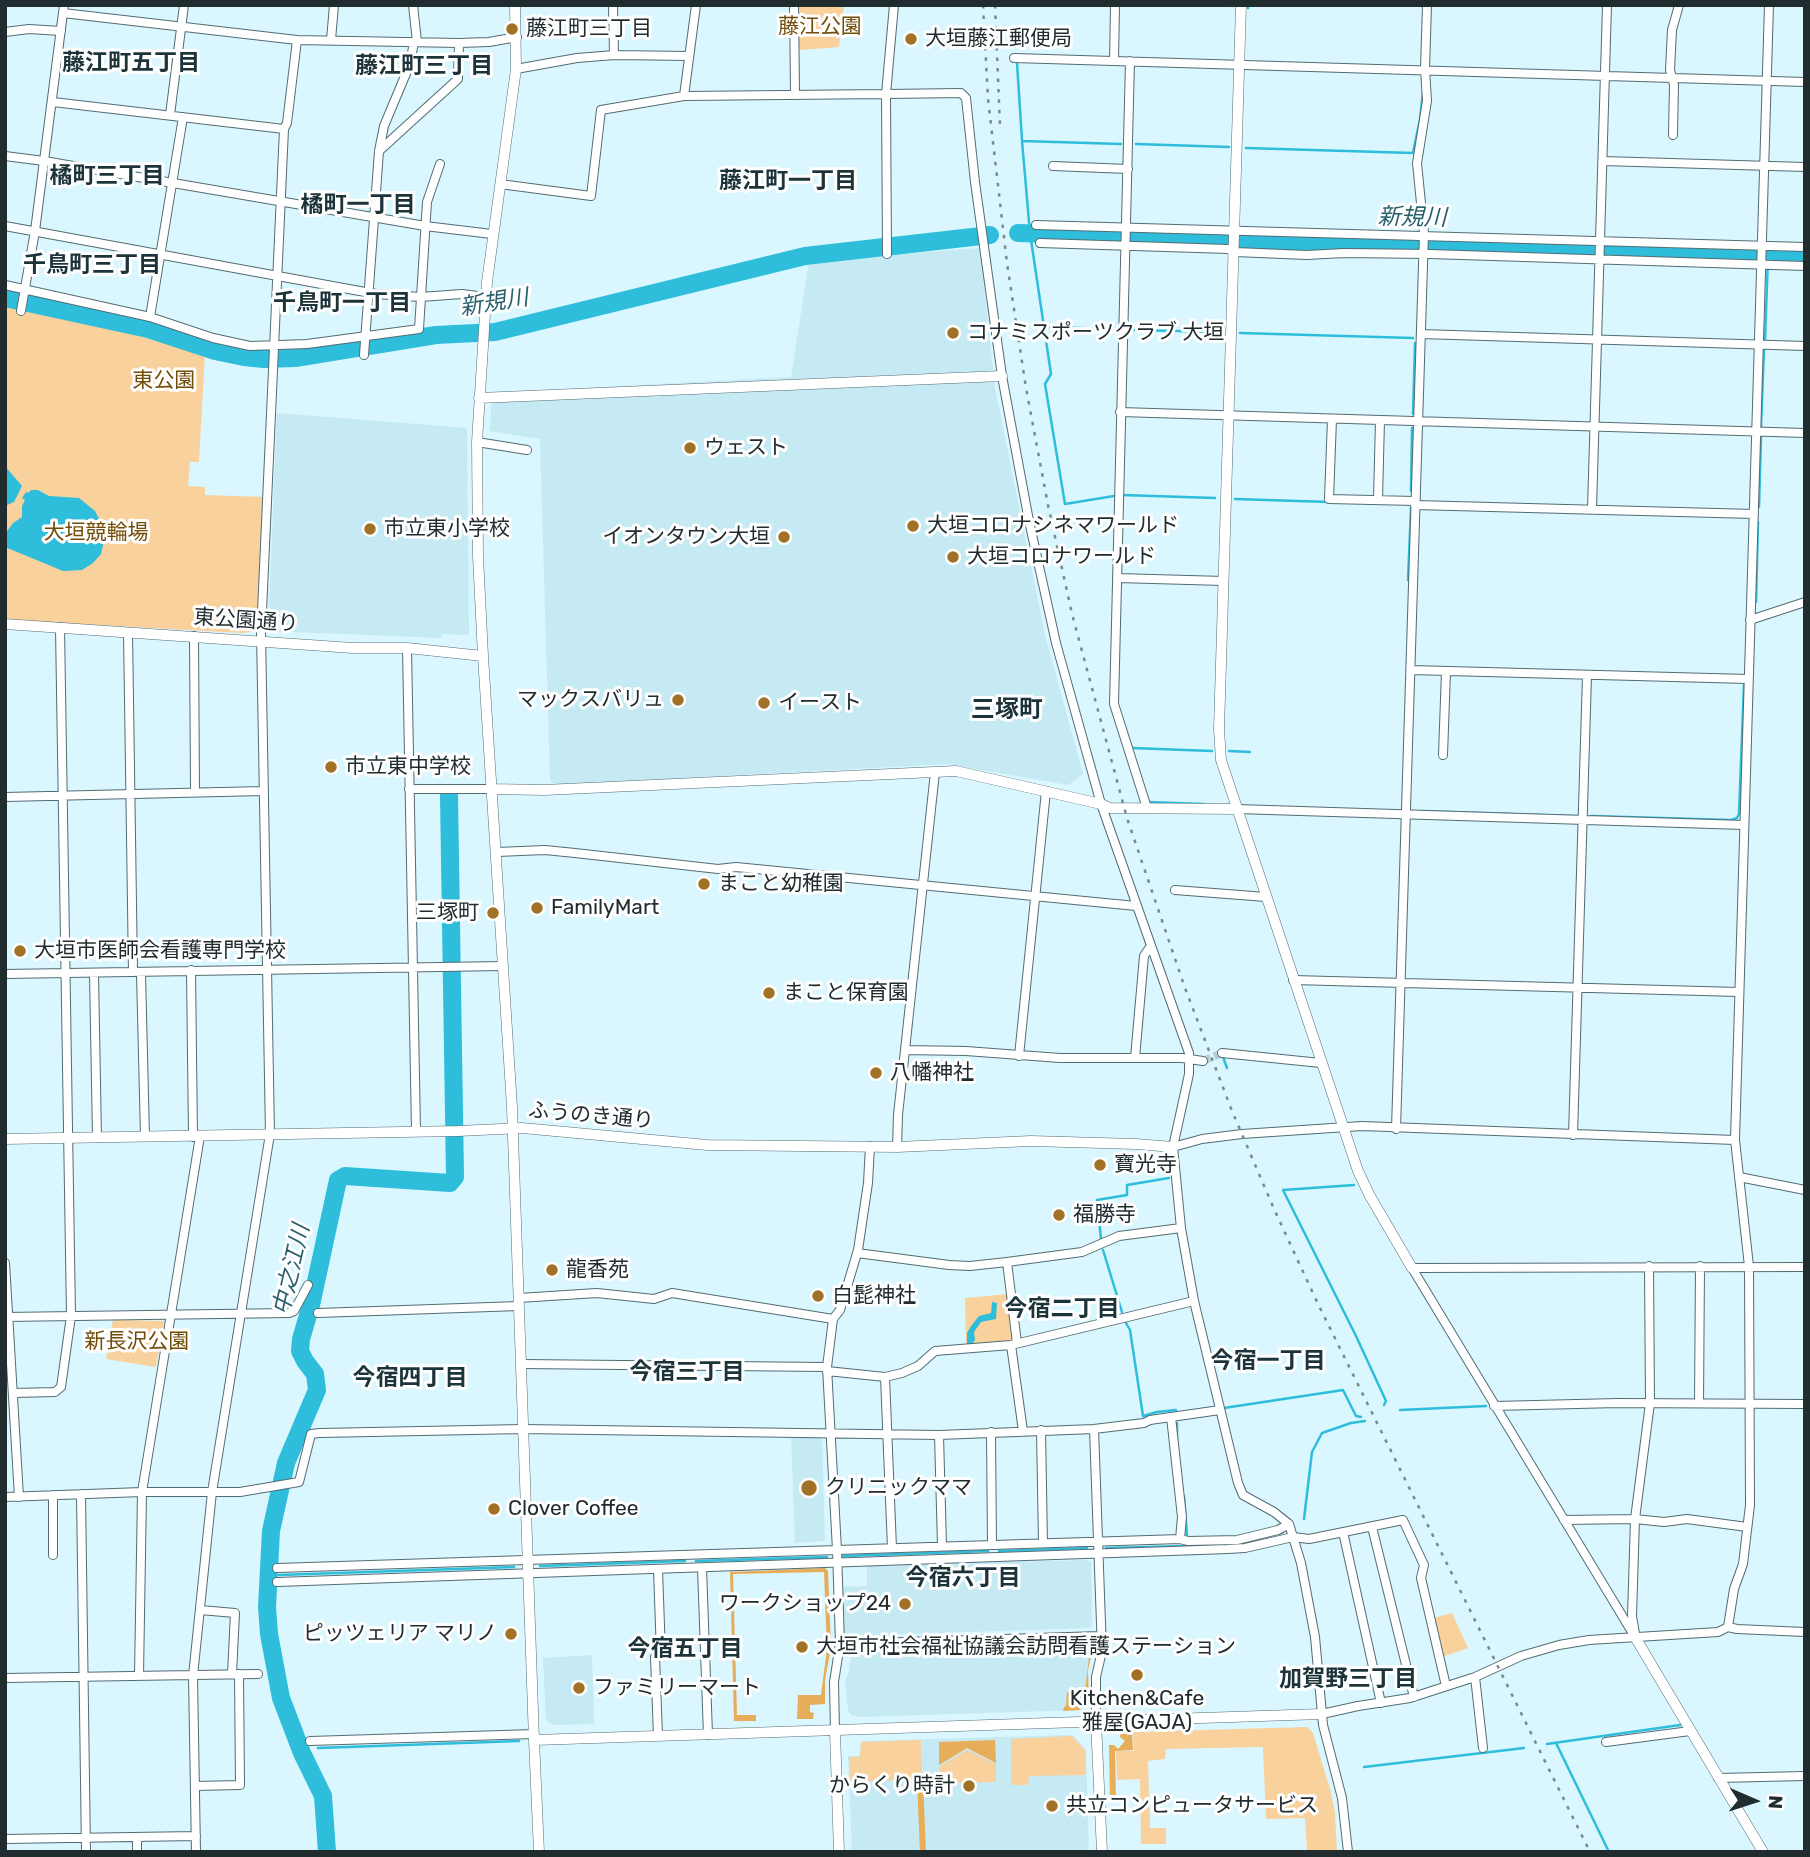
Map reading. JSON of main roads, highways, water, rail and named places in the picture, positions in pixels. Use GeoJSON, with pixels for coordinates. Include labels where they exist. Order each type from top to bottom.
{"type":"FeatureCollection","features":[{"type":"Feature","properties":{"kind":"water"},"geometry":{"type":"Polygon","coordinates":[[[5,466],[22,486],[14,502],[5,506],[5,466]]]}},
{"type":"Feature","properties":{"kind":"water"},"geometry":{"type":"Polygon","coordinates":[[[31,490],[38,490],[49,496],[79,498],[95,511],[106,532],[101,554],[93,563],[82,570],[63,571],[5,547],[5,534],[13,523],[22,517],[25,500],[22,498],[31,490]]]}},
{"type":"Feature","properties":{"kind":"water"},"geometry":{"type":"Polygon","coordinates":[[[992,1302],[997,1303],[996,1319],[981,1322],[974,1332],[975,1340],[967,1345],[967,1333],[971,1326],[979,1316],[991,1313],[992,1302]]]}},
{"type":"Feature","properties":{"kind":"waterway"},"geometry":{"type":"LineString","coordinates":[[1017,63],[1022,140]]}},
{"type":"Feature","properties":{"kind":"waterway"},"geometry":{"type":"LineString","coordinates":[[1246,148],[1413,153],[1423,92]]}},
{"type":"Feature","properties":{"kind":"waterway"},"geometry":{"type":"LineString","coordinates":[[1114,496],[1065,504],[1045,384],[1051,374],[1030,233],[1022,141],[1121,144]]}},
{"type":"Feature","properties":{"kind":"waterway"},"geometry":{"type":"LineString","coordinates":[[1136,144],[1229,147]]}},
{"type":"Feature","properties":{"kind":"waterway","name":"新規川"},"geometry":{"type":"LineString","coordinates":[[1018,233],[1562,249],[1587,246],[1678,249],[1701,254],[1805,257]]}},
{"type":"Feature","properties":{"kind":"waterway","name":"新規川"},"geometry":{"type":"LineString","coordinates":[[5,298],[148,329],[215,351],[264,359],[295,358],[436,335],[495,332],[805,256],[990,235]]}},
{"type":"Feature","properties":{"kind":"waterway"},"geometry":{"type":"LineString","coordinates":[[1765,341],[1768,256]]}},
{"type":"Feature","properties":{"kind":"waterway"},"geometry":{"type":"LineString","coordinates":[[1044,327],[1116,329]]}},
{"type":"Feature","properties":{"kind":"waterway"},"geometry":{"type":"LineString","coordinates":[[1131,330],[1223,332]]}},
{"type":"Feature","properties":{"kind":"waterway"},"geometry":{"type":"LineString","coordinates":[[1240,333],[1413,338]]}},
{"type":"Feature","properties":{"kind":"waterway"},"geometry":{"type":"LineString","coordinates":[[1413,414],[1415,343]]}},
{"type":"Feature","properties":{"kind":"waterway"},"geometry":{"type":"LineString","coordinates":[[1761,427],[1764,349]]}},
{"type":"Feature","properties":{"kind":"waterway"},"geometry":{"type":"LineString","coordinates":[[1411,491],[1412,428]]}},
{"type":"Feature","properties":{"kind":"waterway"},"geometry":{"type":"LineString","coordinates":[[1759,507],[1761,437]]}},
{"type":"Feature","properties":{"kind":"waterway"},"geometry":{"type":"LineString","coordinates":[[1122,495],[1215,498]]}},
{"type":"Feature","properties":{"kind":"waterway"},"geometry":{"type":"LineString","coordinates":[[1235,499],[1329,502]]}},
{"type":"Feature","properties":{"kind":"waterway"},"geometry":{"type":"LineString","coordinates":[[1408,580],[1411,508]]}},
{"type":"Feature","properties":{"kind":"waterway"},"geometry":{"type":"LineString","coordinates":[[1756,602],[1758,522]]}},
{"type":"Feature","properties":{"kind":"waterway"},"geometry":{"type":"LineString","coordinates":[[1591,816],[1737,818],[1744,684]]}},
{"type":"Feature","properties":{"kind":"waterway"},"geometry":{"type":"LineString","coordinates":[[1132,748],[1212,751]]}},
{"type":"Feature","properties":{"kind":"waterway"},"geometry":{"type":"LineString","coordinates":[[1229,751],[1250,752]]}},
{"type":"Feature","properties":{"kind":"waterway","name":"中之江川"},"geometry":{"type":"LineString","coordinates":[[327,1852],[323,1796],[302,1753],[281,1698],[269,1634],[267,1607],[271,1531],[286,1463],[317,1390],[315,1374],[300,1351],[301,1339],[338,1180],[345,1176],[450,1183],[455,1177],[449,796]]}},
{"type":"Feature","properties":{"kind":"waterway"},"geometry":{"type":"LineString","coordinates":[[1148,802],[1204,804]]}},
{"type":"Feature","properties":{"kind":"waterway"},"geometry":{"type":"LineString","coordinates":[[1420,811],[1574,816]]}},
{"type":"Feature","properties":{"kind":"waterway"},"geometry":{"type":"LineString","coordinates":[[1226,1057],[1223,1057],[1227,1068]]}},
{"type":"Feature","properties":{"kind":"waterway"},"geometry":{"type":"LineString","coordinates":[[1101,1239],[1097,1200],[1127,1195],[1127,1185],[1169,1178]]}},
{"type":"Feature","properties":{"kind":"waterway"},"geometry":{"type":"LineString","coordinates":[[1354,1185],[1283,1190],[1356,1336],[1386,1401],[1384,1405]]}},
{"type":"Feature","properties":{"kind":"waterway"},"geometry":{"type":"LineString","coordinates":[[1103,1250],[1122,1312]]}},
{"type":"Feature","properties":{"kind":"waterway"},"geometry":{"type":"LineString","coordinates":[[1126,1323],[1130,1330],[1143,1416],[1176,1410]]}},
{"type":"Feature","properties":{"kind":"waterway"},"geometry":{"type":"LineString","coordinates":[[1224,1408],[1343,1390],[1356,1416],[1361,1417]]}},
{"type":"Feature","properties":{"kind":"waterway"},"geometry":{"type":"LineString","coordinates":[[1400,1410],[1486,1406]]}},
{"type":"Feature","properties":{"kind":"waterway"},"geometry":{"type":"LineString","coordinates":[[1304,1519],[1312,1452],[1322,1433],[1365,1421]]}},
{"type":"Feature","properties":{"kind":"waterway"},"geometry":{"type":"LineString","coordinates":[[1177,1423],[1177,1440]]}},
{"type":"Feature","properties":{"kind":"waterway"},"geometry":{"type":"LineString","coordinates":[[1184,1496],[1187,1535]]}},
{"type":"Feature","properties":{"kind":"waterway"},"geometry":{"type":"LineString","coordinates":[[1195,1545],[1237,1544],[1283,1532]]}},
{"type":"Feature","properties":{"kind":"waterway"},"geometry":{"type":"LineString","coordinates":[[1106,1548],[1187,1546]]}},
{"type":"Feature","properties":{"kind":"waterway"},"geometry":{"type":"LineString","coordinates":[[999,1551],[1087,1548]]}},
{"type":"Feature","properties":{"kind":"waterway"},"geometry":{"type":"LineString","coordinates":[[843,1556],[988,1551]]}},
{"type":"Feature","properties":{"kind":"waterway"},"geometry":{"type":"LineString","coordinates":[[696,1561],[827,1557]]}},
{"type":"Feature","properties":{"kind":"waterway"},"geometry":{"type":"LineString","coordinates":[[540,1566],[685,1561]]}},
{"type":"Feature","properties":{"kind":"waterway"},"geometry":{"type":"LineString","coordinates":[[279,1575],[514,1567]]}},
{"type":"Feature","properties":{"kind":"waterway"},"geometry":{"type":"LineString","coordinates":[[1547,1744],[1680,1725]]}},
{"type":"Feature","properties":{"kind":"waterway"},"geometry":{"type":"LineString","coordinates":[[318,1748],[519,1741]]}},
{"type":"Feature","properties":{"kind":"waterway"},"geometry":{"type":"LineString","coordinates":[[1556,1743],[1609,1852]]}},
{"type":"Feature","properties":{"kind":"waterway"},"geometry":{"type":"LineString","coordinates":[[1364,1767],[1524,1748]]}},
{"type":"Feature","properties":{"kind":"tunnel"},"geometry":{"type":"LineString","coordinates":[[1203,1061],[1222,1053]]}},
{"type":"Feature","properties":{"kind":"railway"},"geometry":{"type":"LineString","coordinates":[[983,5],[988,99],[1007,263],[1026,388],[1072,614],[1127,818],[1185,988],[1232,1111],[1274,1209],[1318,1304],[1590,1852]]}},
{"type":"Feature","properties":{"kind":"railway"},"geometry":{"type":"LineString","coordinates":[[995,5],[1000,126]]}},
{"type":"Feature","properties":{"kind":"place","name":"藤江町三丁目"},"geometry":{"type":"Point","coordinates":[512,29]}},
{"type":"Feature","properties":{"kind":"place","name":"大垣藤江郵便局"},"geometry":{"type":"Point","coordinates":[911,39]}},
{"type":"Feature","properties":{"kind":"place","name":"コナミスポーツクラブ 大垣"},"geometry":{"type":"Point","coordinates":[953,333]}},
{"type":"Feature","properties":{"kind":"place","name":"ウェスト"},"geometry":{"type":"Point","coordinates":[690,448]}},
{"type":"Feature","properties":{"kind":"place","name":"大垣コロナシネマワールド"},"geometry":{"type":"Point","coordinates":[913,526]}},
{"type":"Feature","properties":{"kind":"place","name":"市立東小学校"},"geometry":{"type":"Point","coordinates":[370,529]}},
{"type":"Feature","properties":{"kind":"place","name":"イオンタウン大垣"},"geometry":{"type":"Point","coordinates":[784,537]}},
{"type":"Feature","properties":{"kind":"place","name":"大垣コロナワールド"},"geometry":{"type":"Point","coordinates":[953,557]}},
{"type":"Feature","properties":{"kind":"place","name":"マックスバリュ"},"geometry":{"type":"Point","coordinates":[678,700]}},
{"type":"Feature","properties":{"kind":"place","name":"イースト"},"geometry":{"type":"Point","coordinates":[764,703]}},
{"type":"Feature","properties":{"kind":"place","name":"市立東中学校"},"geometry":{"type":"Point","coordinates":[331,767]}},
{"type":"Feature","properties":{"kind":"place","name":"まこと幼稚園"},"geometry":{"type":"Point","coordinates":[704,884]}},
{"type":"Feature","properties":{"kind":"place","name":"FamilyMart"},"geometry":{"type":"Point","coordinates":[537,908]}},
{"type":"Feature","properties":{"kind":"place","name":"三塚町"},"geometry":{"type":"Point","coordinates":[493,913]}},
{"type":"Feature","properties":{"kind":"place","name":"大垣市医師会看護専門学校"},"geometry":{"type":"Point","coordinates":[20,951]}},
{"type":"Feature","properties":{"kind":"place","name":"まこと保育園"},"geometry":{"type":"Point","coordinates":[769,993]}},
{"type":"Feature","properties":{"kind":"place","name":"八幡神社"},"geometry":{"type":"Point","coordinates":[876,1073]}},
{"type":"Feature","properties":{"kind":"place","name":"寶光寺"},"geometry":{"type":"Point","coordinates":[1100,1165]}},
{"type":"Feature","properties":{"kind":"place","name":"福勝寺"},"geometry":{"type":"Point","coordinates":[1059,1215]}},
{"type":"Feature","properties":{"kind":"place","name":"龍香苑"},"geometry":{"type":"Point","coordinates":[552,1270]}},
{"type":"Feature","properties":{"kind":"place","name":"白髭神社"},"geometry":{"type":"Point","coordinates":[818,1296]}},
{"type":"Feature","properties":{"kind":"place","name":"クリニックママ"},"geometry":{"type":"Point","coordinates":[809,1488]}},
{"type":"Feature","properties":{"kind":"place","name":"Clover Coffee"},"geometry":{"type":"Point","coordinates":[494,1509]}},
{"type":"Feature","properties":{"kind":"place","name":"ワークショップ24"},"geometry":{"type":"Point","coordinates":[905,1604]}},
{"type":"Feature","properties":{"kind":"place","name":"ピッツェリア マリノ"},"geometry":{"type":"Point","coordinates":[511,1634]}},
{"type":"Feature","properties":{"kind":"place","name":"大垣市社会福祉協議会訪問看護ステーション"},"geometry":{"type":"Point","coordinates":[802,1647]}},
{"type":"Feature","properties":{"kind":"place","name":"Kitchen&Cafe 雅屋(GAJA)"},"geometry":{"type":"Point","coordinates":[1137,1675]}},
{"type":"Feature","properties":{"kind":"place","name":"ファミリーマート"},"geometry":{"type":"Point","coordinates":[579,1688]}},
{"type":"Feature","properties":{"kind":"place","name":"からくり時計"},"geometry":{"type":"Point","coordinates":[969,1786]}},
{"type":"Feature","properties":{"kind":"place","name":"共立コンピュータサービス"},"geometry":{"type":"Point","coordinates":[1052,1806]}},
{"type":"Feature","properties":{"kind":"district","name":"藤江町五丁目"},"geometry":{"type":"Point","coordinates":[131,63]}},
{"type":"Feature","properties":{"kind":"district","name":"藤江町三丁目"},"geometry":{"type":"Point","coordinates":[424,66]}},
{"type":"Feature","properties":{"kind":"district","name":"橘町三丁目"},"geometry":{"type":"Point","coordinates":[107,176]}},
{"type":"Feature","properties":{"kind":"district","name":"藤江町一丁目"},"geometry":{"type":"Point","coordinates":[788,181]}},
{"type":"Feature","properties":{"kind":"district","name":"橘町一丁目"},"geometry":{"type":"Point","coordinates":[358,205]}},
{"type":"Feature","properties":{"kind":"district","name":"千鳥町三丁目"},"geometry":{"type":"Point","coordinates":[92,265]}},
{"type":"Feature","properties":{"kind":"district","name":"千鳥町一丁目"},"geometry":{"type":"Point","coordinates":[342,303]}},
{"type":"Feature","properties":{"kind":"district","name":"三塚町"},"geometry":{"type":"Point","coordinates":[1007,710]}},
{"type":"Feature","properties":{"kind":"district","name":"今宿二丁目"},"geometry":{"type":"Point","coordinates":[1062,1309]}},
{"type":"Feature","properties":{"kind":"district","name":"今宿一丁目"},"geometry":{"type":"Point","coordinates":[1268,1361]}},
{"type":"Feature","properties":{"kind":"district","name":"今宿三丁目"},"geometry":{"type":"Point","coordinates":[687,1372]}},
{"type":"Feature","properties":{"kind":"district","name":"今宿四丁目"},"geometry":{"type":"Point","coordinates":[410,1378]}},
{"type":"Feature","properties":{"kind":"district","name":"今宿六丁目"},"geometry":{"type":"Point","coordinates":[963,1578]}},
{"type":"Feature","properties":{"kind":"district","name":"今宿五丁目"},"geometry":{"type":"Point","coordinates":[685,1649]}},
{"type":"Feature","properties":{"kind":"district","name":"加賀野三丁目"},"geometry":{"type":"Point","coordinates":[1348,1679]}},
{"type":"Feature","properties":{"kind":"park label","name":"藤江公園"},"geometry":{"type":"Point","coordinates":[820,27]}},
{"type":"Feature","properties":{"kind":"park label","name":"東公園"},"geometry":{"type":"Point","coordinates":[164,381]}},
{"type":"Feature","properties":{"kind":"park label","name":"大垣競輪場"},"geometry":{"type":"Point","coordinates":[96,533]}},
{"type":"Feature","properties":{"kind":"park label","name":"新長沢公園"},"geometry":{"type":"Point","coordinates":[137,1342]}}]}
